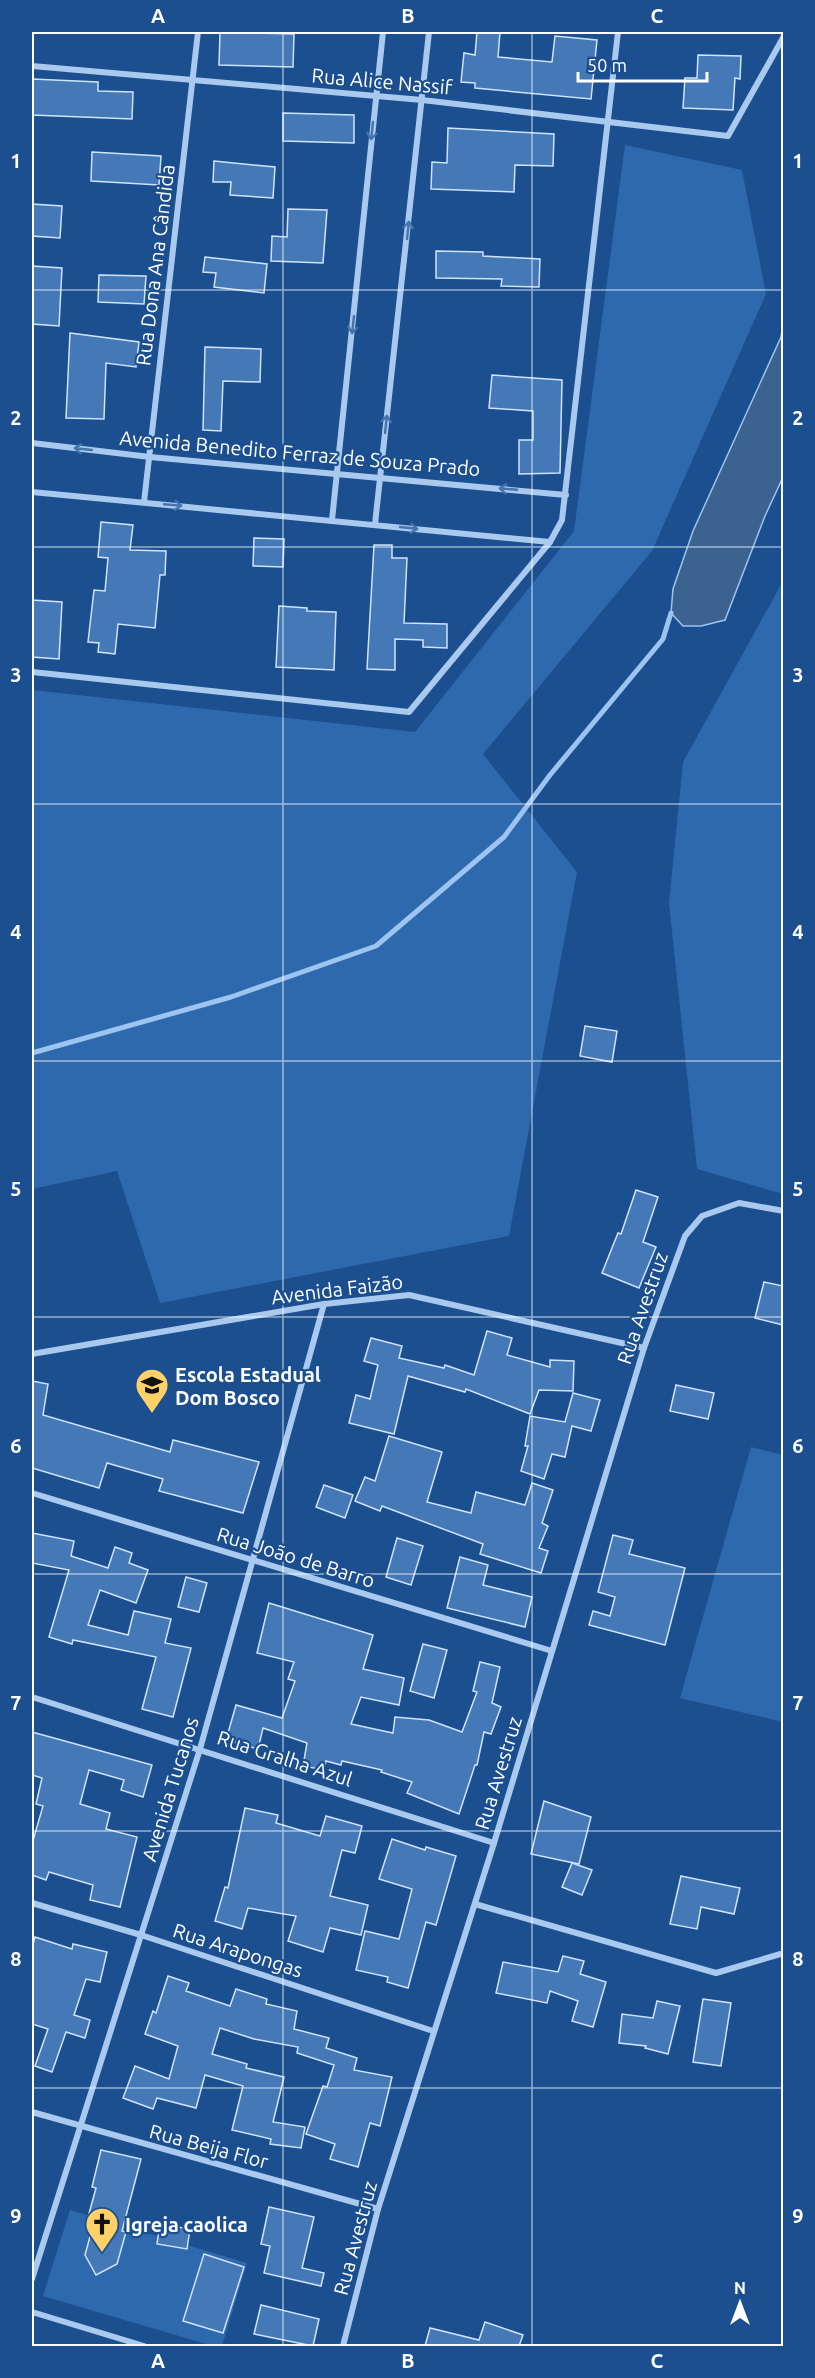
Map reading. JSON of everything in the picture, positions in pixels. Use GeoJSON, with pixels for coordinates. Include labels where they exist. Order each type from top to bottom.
{"type":"FeatureCollection","features":[{"type":"Feature","properties":{"kind":"street","name":"Rua Dona Ana Cândida"},"geometry":{"type":"LineString","coordinates":[[144,502],[198,32]]}},
{"type":"Feature","properties":{"kind":"street"},"geometry":{"type":"LineString","coordinates":[[332,520],[339,474],[383,32]]}},
{"type":"Feature","properties":{"kind":"street"},"geometry":{"type":"LineString","coordinates":[[375,524],[429,32]]}},
{"type":"Feature","properties":{"kind":"street"},"geometry":{"type":"LineString","coordinates":[[32,672],[409,712],[550,542],[562,520],[618,32]]}},
{"type":"Feature","properties":{"kind":"street","name":"Rua Alice Nassif"},"geometry":{"type":"LineString","coordinates":[[32,66],[422,100],[728,136],[783,36]]}},
{"type":"Feature","properties":{"kind":"street","name":"Avenida Benedito Ferraz de Souza Prado"},"geometry":{"type":"LineString","coordinates":[[32,443],[150,457],[566,495]]}},
{"type":"Feature","properties":{"kind":"street"},"geometry":{"type":"LineString","coordinates":[[32,492],[550,542]]}},
{"type":"Feature","properties":{"kind":"street","name":"Rua Avestruz"},"geometry":{"type":"LineString","coordinates":[[343,2346],[378,2209],[475,1904],[644,1348],[685,1236],[702,1216],[739,1203],[783,1211]]}},
{"type":"Feature","properties":{"kind":"street","name":"Avenida Faizão"},"geometry":{"type":"LineString","coordinates":[[32,1354],[324,1304],[409,1295],[644,1348]]}},
{"type":"Feature","properties":{"kind":"street","name":"Avenida Tucanos"},"geometry":{"type":"LineString","coordinates":[[32,2279],[200,1749],[324,1304]]}},
{"type":"Feature","properties":{"kind":"street","name":"Rua João de Barro"},"geometry":{"type":"LineString","coordinates":[[32,1493],[552,1651]]}},
{"type":"Feature","properties":{"kind":"street","name":"Rua Gralha Azul"},"geometry":{"type":"LineString","coordinates":[[32,1697],[494,1842]]}},
{"type":"Feature","properties":{"kind":"street","name":"Rua Arapongas"},"geometry":{"type":"LineString","coordinates":[[32,1903],[141,1935],[433,2031]]}},
{"type":"Feature","properties":{"kind":"street"},"geometry":{"type":"LineString","coordinates":[[475,1904],[716,1973],[783,1953]]}},
{"type":"Feature","properties":{"kind":"street","name":"Rua Beija Flor"},"geometry":{"type":"LineString","coordinates":[[32,2112],[378,2209]]}},
{"type":"Feature","properties":{"kind":"street"},"geometry":{"type":"LineString","coordinates":[[32,2312],[144,2346]]}},
{"type":"Feature","properties":{"kind":"shaded area"},"geometry":{"type":"Polygon","coordinates":[[[625,145],[742,170],[766,294],[652,551],[483,754],[577,872],[509,1236],[160,1303],[117,1171],[32,1189],[32,690],[415,732],[574,531],[625,145]]]}},
{"type":"Feature","properties":{"kind":"shaded area"},"geometry":{"type":"Polygon","coordinates":[[[783,326],[783,477],[765,516],[725,620],[701,626],[683,626],[671,613],[673,589],[693,531],[781,337],[783,326]]]}},
{"type":"Feature","properties":{"kind":"shaded area"},"geometry":{"type":"Polygon","coordinates":[[[783,581],[783,1194],[697,1169],[669,903],[683,762],[783,581]]]}},
{"type":"Feature","properties":{"kind":"shaded area"},"geometry":{"type":"Polygon","coordinates":[[[751,1447],[783,1455],[783,1722],[680,1698],[751,1447]]]}},
{"type":"Feature","properties":{"kind":"shaded area"},"geometry":{"type":"Polygon","coordinates":[[[70,2210],[247,2263],[222,2346],[213,2346],[43,2296],[70,2210]]]}},
{"type":"Feature","properties":{"kind":"building"},"geometry":{"type":"Polygon","coordinates":[[[220,32],[294,34],[293,67],[219,65],[220,32]]]}},
{"type":"Feature","properties":{"kind":"building"},"geometry":{"type":"Polygon","coordinates":[[[477,32],[500,32],[498,57],[552,62],[555,36],[597,40],[591,99],[475,88],[475,83],[461,82],[464,53],[475,55],[477,32]]]}},
{"type":"Feature","properties":{"kind":"building"},"geometry":{"type":"Polygon","coordinates":[[[698,55],[741,56],[740,79],[735,78],[733,110],[683,108],[685,78],[697,78],[698,55]]]}},
{"type":"Feature","properties":{"kind":"building"},"geometry":{"type":"Polygon","coordinates":[[[32,79],[98,82],[98,91],[133,92],[132,119],[32,115],[32,79]]]}},
{"type":"Feature","properties":{"kind":"building"},"geometry":{"type":"Polygon","coordinates":[[[283,113],[354,115],[354,143],[283,141],[283,113]]]}},
{"type":"Feature","properties":{"kind":"building"},"geometry":{"type":"Polygon","coordinates":[[[448,128],[554,134],[553,166],[515,165],[514,192],[431,189],[432,162],[447,163],[448,128]]]}},
{"type":"Feature","properties":{"kind":"building"},"geometry":{"type":"Polygon","coordinates":[[[92,152],[161,156],[159,185],[91,181],[92,152]]]}},
{"type":"Feature","properties":{"kind":"building"},"geometry":{"type":"Polygon","coordinates":[[[214,161],[275,167],[273,198],[230,195],[231,182],[213,182],[214,161]]]}},
{"type":"Feature","properties":{"kind":"building"},"geometry":{"type":"Polygon","coordinates":[[[32,204],[62,206],[60,238],[32,236],[32,204]]]}},
{"type":"Feature","properties":{"kind":"building"},"geometry":{"type":"Polygon","coordinates":[[[288,209],[327,210],[323,263],[271,261],[272,236],[287,237],[288,209]]]}},
{"type":"Feature","properties":{"kind":"building"},"geometry":{"type":"Polygon","coordinates":[[[436,251],[483,252],[483,256],[540,259],[539,287],[501,286],[502,279],[436,278],[436,251]]]}},
{"type":"Feature","properties":{"kind":"building"},"geometry":{"type":"Polygon","coordinates":[[[205,257],[267,264],[264,293],[214,287],[216,273],[203,272],[205,257]]]}},
{"type":"Feature","properties":{"kind":"building"},"geometry":{"type":"Polygon","coordinates":[[[32,266],[62,268],[59,326],[32,324],[32,266]]]}},
{"type":"Feature","properties":{"kind":"building"},"geometry":{"type":"Polygon","coordinates":[[[99,275],[146,276],[144,304],[98,302],[99,275]]]}},
{"type":"Feature","properties":{"kind":"building"},"geometry":{"type":"Polygon","coordinates":[[[70,333],[139,342],[136,367],[106,363],[104,419],[66,418],[70,333]]]}},
{"type":"Feature","properties":{"kind":"building"},"geometry":{"type":"Polygon","coordinates":[[[205,347],[261,349],[260,382],[223,381],[221,431],[203,430],[205,347]]]}},
{"type":"Feature","properties":{"kind":"building"},"geometry":{"type":"Polygon","coordinates":[[[492,375],[562,380],[560,473],[519,474],[519,440],[533,440],[533,411],[489,408],[492,375]]]}},
{"type":"Feature","properties":{"kind":"building"},"geometry":{"type":"Polygon","coordinates":[[[101,522],[133,525],[130,550],[166,551],[165,575],[160,575],[155,628],[118,624],[115,654],[98,652],[99,643],[88,642],[94,590],[105,591],[108,558],[98,557],[101,522]]]}},
{"type":"Feature","properties":{"kind":"building"},"geometry":{"type":"Polygon","coordinates":[[[254,538],[284,539],[283,567],[253,566],[254,538]]]}},
{"type":"Feature","properties":{"kind":"building"},"geometry":{"type":"Polygon","coordinates":[[[374,545],[392,545],[392,558],[407,558],[404,623],[447,624],[447,648],[423,647],[423,640],[395,639],[395,670],[367,669],[374,545]]]}},
{"type":"Feature","properties":{"kind":"building"},"geometry":{"type":"Polygon","coordinates":[[[32,600],[62,602],[59,659],[32,657],[32,600]]]}},
{"type":"Feature","properties":{"kind":"building"},"geometry":{"type":"Polygon","coordinates":[[[279,606],[307,608],[307,611],[336,612],[334,670],[276,667],[279,606]]]}},
{"type":"Feature","properties":{"kind":"building"},"geometry":{"type":"Polygon","coordinates":[[[585,1026],[617,1031],[612,1062],[580,1056],[585,1026]]]}},
{"type":"Feature","properties":{"kind":"building"},"geometry":{"type":"Polygon","coordinates":[[[636,1190],[658,1197],[643,1242],[656,1247],[639,1288],[602,1273],[618,1233],[621,1234],[636,1190]]]}},
{"type":"Feature","properties":{"kind":"building"},"geometry":{"type":"Polygon","coordinates":[[[764,1282],[783,1286],[783,1325],[755,1318],[764,1282]]]}},
{"type":"Feature","properties":{"kind":"building"},"geometry":{"type":"Polygon","coordinates":[[[487,1331],[512,1338],[507,1355],[550,1367],[550,1360],[574,1361],[573,1391],[539,1390],[530,1414],[466,1389],[465,1392],[408,1376],[394,1434],[349,1423],[356,1395],[370,1399],[378,1365],[364,1361],[371,1338],[402,1346],[399,1358],[444,1368],[445,1365],[474,1375],[487,1331]]]}},
{"type":"Feature","properties":{"kind":"building"},"geometry":{"type":"Polygon","coordinates":[[[32,1381],[48,1384],[43,1415],[170,1452],[173,1440],[259,1462],[243,1513],[159,1491],[163,1479],[107,1463],[99,1488],[32,1468],[32,1381]]]}},
{"type":"Feature","properties":{"kind":"building"},"geometry":{"type":"Polygon","coordinates":[[[676,1385],[714,1393],[708,1419],[670,1411],[676,1385]]]}},
{"type":"Feature","properties":{"kind":"building"},"geometry":{"type":"Polygon","coordinates":[[[573,1393],[600,1400],[591,1431],[572,1426],[565,1457],[552,1454],[544,1479],[521,1471],[528,1446],[525,1446],[530,1416],[565,1422],[573,1393]]]}},
{"type":"Feature","properties":{"kind":"building"},"geometry":{"type":"Polygon","coordinates":[[[389,1436],[442,1452],[427,1502],[471,1513],[476,1492],[525,1505],[532,1483],[553,1490],[542,1523],[548,1526],[539,1548],[548,1551],[541,1573],[480,1554],[483,1544],[382,1506],[380,1511],[355,1501],[365,1477],[375,1481],[389,1436]]]}},
{"type":"Feature","properties":{"kind":"building"},"geometry":{"type":"Polygon","coordinates":[[[324,1485],[353,1495],[345,1518],[316,1507],[324,1485]]]}},
{"type":"Feature","properties":{"kind":"building"},"geometry":{"type":"Polygon","coordinates":[[[32,1533],[74,1541],[71,1556],[108,1568],[115,1547],[132,1553],[129,1563],[148,1570],[136,1603],[100,1590],[88,1625],[128,1635],[134,1611],[171,1619],[165,1643],[191,1648],[173,1717],[142,1709],[156,1657],[73,1640],[72,1644],[49,1637],[69,1570],[32,1563],[32,1533]]]}},
{"type":"Feature","properties":{"kind":"building"},"geometry":{"type":"Polygon","coordinates":[[[613,1535],[633,1540],[629,1554],[685,1568],[665,1645],[589,1625],[593,1611],[610,1616],[615,1597],[598,1592],[613,1535]]]}},
{"type":"Feature","properties":{"kind":"building"},"geometry":{"type":"Polygon","coordinates":[[[397,1538],[423,1546],[411,1585],[386,1577],[397,1538]]]}},
{"type":"Feature","properties":{"kind":"building"},"geometry":{"type":"Polygon","coordinates":[[[460,1557],[488,1565],[483,1585],[532,1597],[525,1627],[447,1608],[460,1557]]]}},
{"type":"Feature","properties":{"kind":"building"},"geometry":{"type":"Polygon","coordinates":[[[186,1577],[207,1583],[199,1612],[178,1607],[186,1577]]]}},
{"type":"Feature","properties":{"kind":"building"},"geometry":{"type":"Polygon","coordinates":[[[269,1603],[373,1635],[363,1669],[404,1678],[399,1705],[361,1697],[351,1724],[393,1733],[395,1717],[429,1720],[462,1732],[477,1692],[473,1691],[480,1662],[500,1667],[492,1703],[501,1707],[491,1734],[484,1732],[477,1765],[475,1765],[459,1814],[407,1793],[412,1782],[381,1772],[382,1770],[342,1761],[341,1765],[326,1761],[324,1770],[303,1766],[307,1743],[263,1728],[258,1749],[226,1740],[236,1705],[282,1718],[295,1681],[288,1679],[294,1662],[257,1653],[269,1603]]]}},
{"type":"Feature","properties":{"kind":"building"},"geometry":{"type":"Polygon","coordinates":[[[423,1644],[447,1650],[434,1698],[410,1691],[423,1644]]]}},
{"type":"Feature","properties":{"kind":"building"},"geometry":{"type":"Polygon","coordinates":[[[32,1732],[152,1765],[143,1797],[121,1790],[124,1780],[89,1770],[80,1804],[110,1813],[106,1829],[137,1837],[120,1907],[90,1900],[93,1885],[49,1872],[46,1880],[32,1875],[32,1844],[43,1806],[36,1804],[42,1778],[32,1775],[32,1732]]]}},
{"type":"Feature","properties":{"kind":"building"},"geometry":{"type":"Polygon","coordinates":[[[544,1801],[591,1817],[579,1864],[531,1854],[544,1801]]]}},
{"type":"Feature","properties":{"kind":"building"},"geometry":{"type":"Polygon","coordinates":[[[245,1808],[278,1815],[276,1823],[320,1836],[326,1816],[362,1826],[355,1853],[342,1850],[330,1896],[368,1905],[361,1935],[330,1928],[323,1952],[288,1941],[296,1916],[248,1908],[242,1929],[215,1921],[225,1887],[228,1888],[245,1808]]]}},
{"type":"Feature","properties":{"kind":"building"},"geometry":{"type":"Polygon","coordinates":[[[392,1839],[425,1850],[426,1847],[456,1856],[436,1925],[426,1922],[408,1988],[387,1982],[388,1977],[356,1970],[365,1931],[399,1939],[412,1889],[379,1879],[392,1839]]]}},
{"type":"Feature","properties":{"kind":"building"},"geometry":{"type":"Polygon","coordinates":[[[572,1863],[592,1870],[582,1895],[562,1887],[572,1863]]]}},
{"type":"Feature","properties":{"kind":"building"},"geometry":{"type":"Polygon","coordinates":[[[681,1876],[740,1888],[734,1914],[701,1907],[697,1929],[670,1924],[681,1876]]]}},
{"type":"Feature","properties":{"kind":"building"},"geometry":{"type":"Polygon","coordinates":[[[35,1937],[72,1949],[73,1944],[107,1952],[100,1982],[86,1979],[74,2015],[90,2020],[85,2038],[66,2032],[52,2072],[35,2066],[48,2029],[32,2024],[32,1948],[35,1937]]]}},
{"type":"Feature","properties":{"kind":"building"},"geometry":{"type":"Polygon","coordinates":[[[563,1956],[584,1961],[580,1974],[606,1982],[593,2027],[572,2021],[578,2001],[550,1991],[547,2003],[496,1993],[503,1962],[558,1972],[563,1956]]]}},
{"type":"Feature","properties":{"kind":"building"},"geometry":{"type":"Polygon","coordinates":[[[168,1976],[189,1983],[186,1991],[230,2006],[236,1989],[267,1999],[266,2004],[297,2011],[294,2029],[329,2038],[326,2048],[357,2058],[354,2070],[392,2077],[380,2126],[370,2123],[358,2167],[330,2159],[335,2144],[306,2134],[323,2086],[327,2087],[334,2065],[297,2053],[298,2047],[254,2039],[220,2028],[212,2054],[247,2064],[246,2068],[284,2077],[273,2122],[305,2127],[301,2148],[270,2144],[271,2139],[232,2130],[243,2086],[205,2075],[196,2108],[157,2098],[153,2109],[123,2098],[135,2066],[169,2079],[178,2046],[145,2034],[153,2011],[156,2013],[168,1976]]]}},
{"type":"Feature","properties":{"kind":"building"},"geometry":{"type":"Polygon","coordinates":[[[703,1999],[731,2003],[721,2066],[693,2062],[703,1999]]]}},
{"type":"Feature","properties":{"kind":"building"},"geometry":{"type":"Polygon","coordinates":[[[657,2001],[680,2006],[668,2054],[645,2048],[646,2046],[619,2043],[622,2014],[653,2018],[657,2001]]]}},
{"type":"Feature","properties":{"kind":"building"},"geometry":{"type":"Polygon","coordinates":[[[101,2150],[141,2159],[122,2231],[126,2232],[117,2264],[96,2275],[85,2255],[94,2222],[87,2221],[96,2188],[92,2187],[101,2150]]]}},
{"type":"Feature","properties":{"kind":"building"},"geometry":{"type":"Polygon","coordinates":[[[269,2207],[314,2217],[302,2268],[324,2273],[321,2286],[264,2273],[270,2246],[261,2244],[269,2207]]]}},
{"type":"Feature","properties":{"kind":"building"},"geometry":{"type":"Polygon","coordinates":[[[160,2224],[190,2229],[187,2249],[157,2244],[160,2224]]]}},
{"type":"Feature","properties":{"kind":"building"},"geometry":{"type":"Polygon","coordinates":[[[204,2254],[244,2267],[223,2333],[183,2321],[204,2254]]]}},
{"type":"Feature","properties":{"kind":"building"},"geometry":{"type":"Polygon","coordinates":[[[261,2305],[319,2319],[313,2346],[254,2334],[261,2305]]]}},
{"type":"Feature","properties":{"kind":"building"},"geometry":{"type":"Polygon","coordinates":[[[485,2322],[523,2335],[519,2346],[425,2346],[430,2328],[479,2340],[485,2322]]]}},
{"type":"Feature","properties":{"kind":"waterway"},"geometry":{"type":"LineString","coordinates":[[32,1053],[231,997],[376,946],[504,837],[550,775],[663,639],[671,613]]}},
{"type":"Feature","properties":{"kind":"place","name":"Escola Estadual Dom Bosco"},"geometry":{"type":"Point","coordinates":[152,1414]}},
{"type":"Feature","properties":{"kind":"place","name":"Igreja caolica"},"geometry":{"type":"Point","coordinates":[102,2253]}}]}
